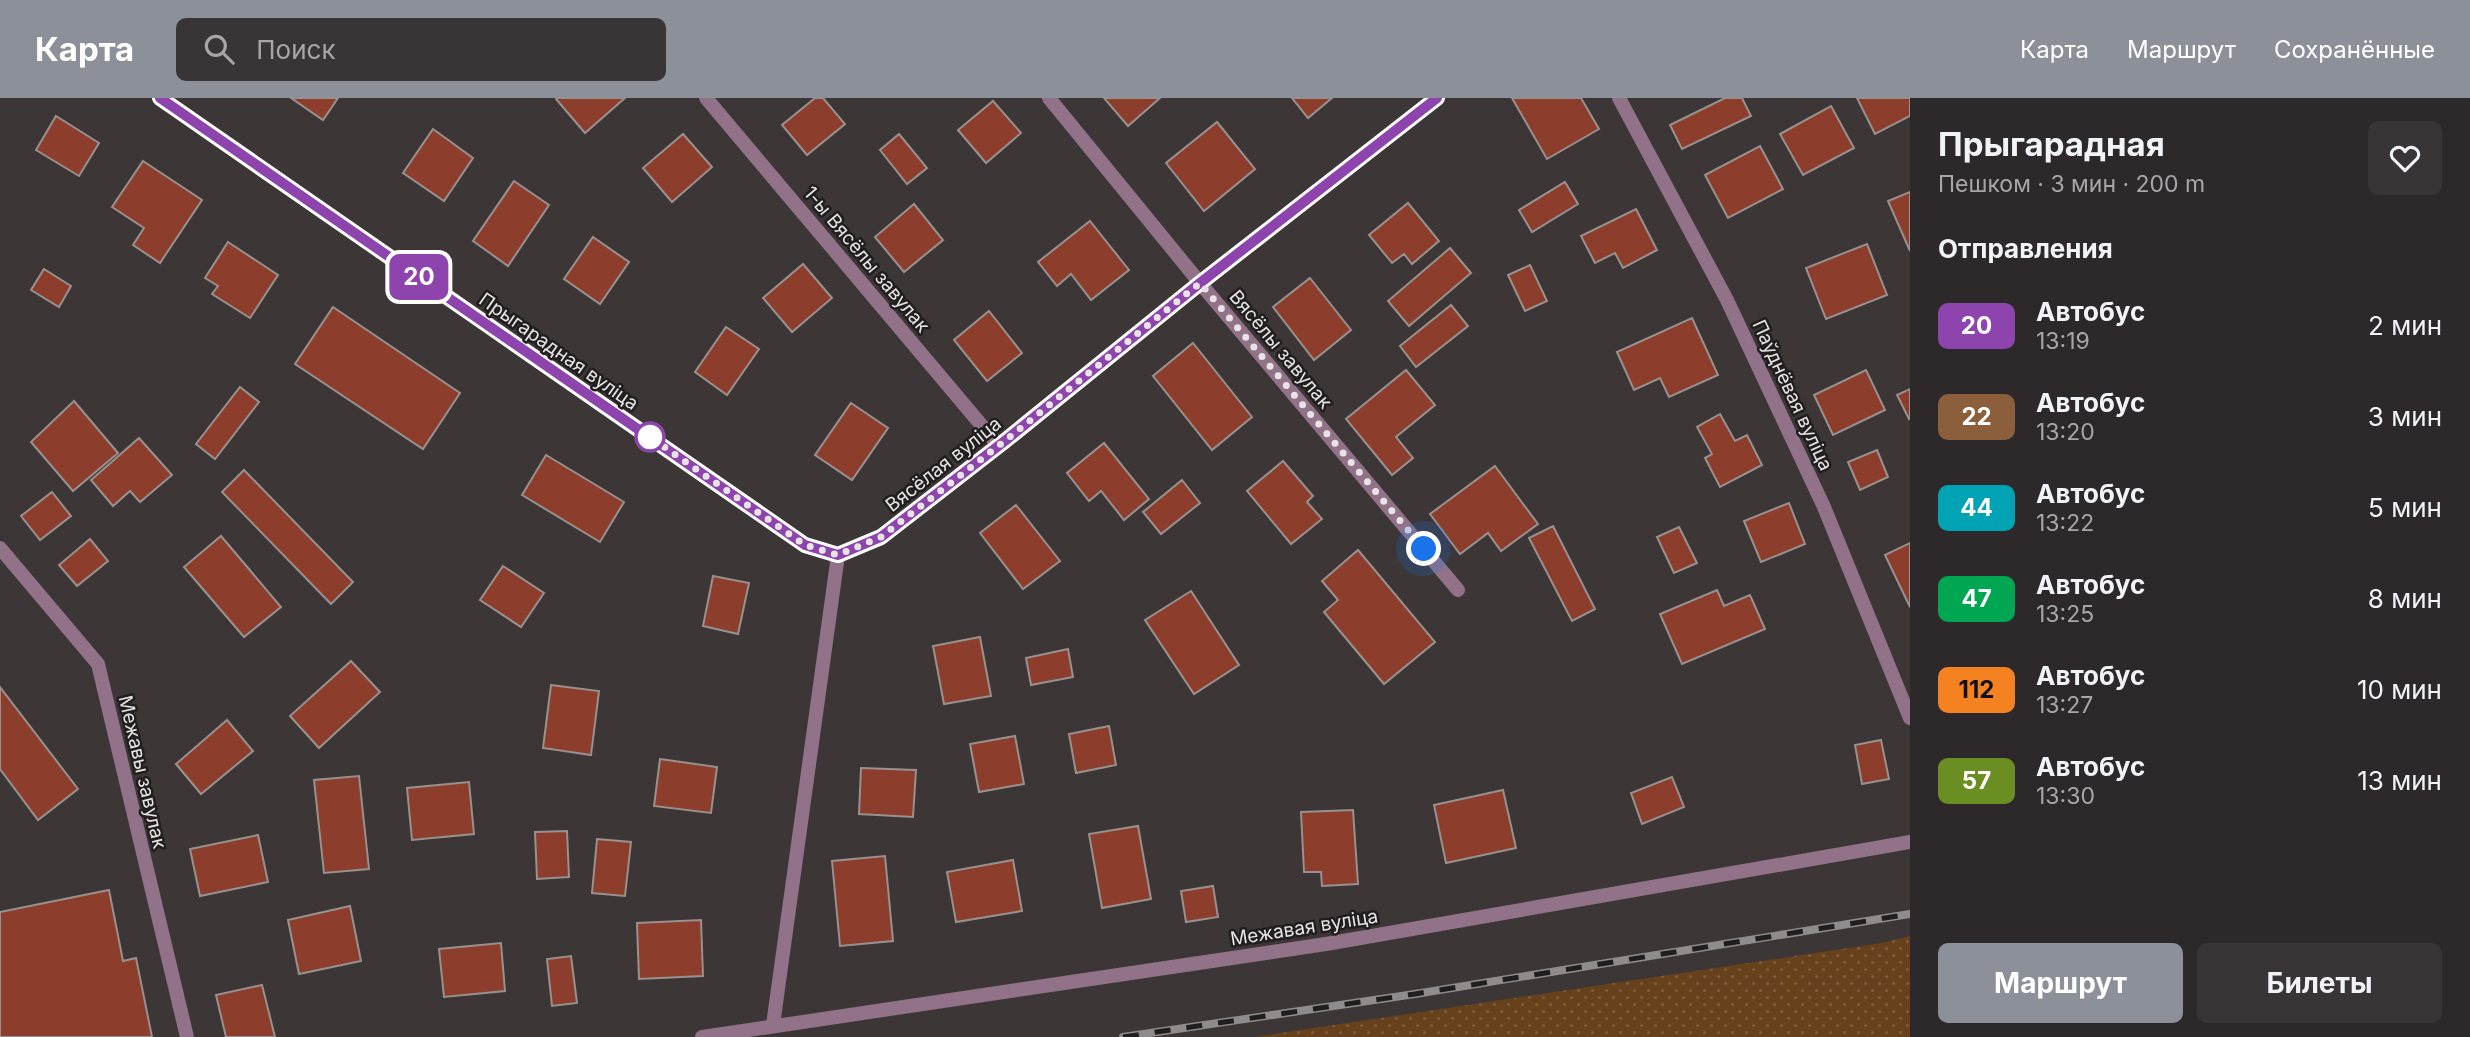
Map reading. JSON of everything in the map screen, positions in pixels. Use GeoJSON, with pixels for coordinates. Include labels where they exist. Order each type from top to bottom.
{"type":"FeatureCollection","features":[{"type":"Feature","properties":{"kind":"street","name":"Прыгарадная вуліца"},"geometry":{"type":"LineString","coordinates":[[160,98],[805,545],[838,555]]}},
{"type":"Feature","properties":{"kind":"street","name":"1-ы Вясёлы завулак"},"geometry":{"type":"LineString","coordinates":[[706,98],[999,446]]}},
{"type":"Feature","properties":{"kind":"street","name":"Вясёлы завулак"},"geometry":{"type":"LineString","coordinates":[[1049,98],[1200,283],[1458,590]]}},
{"type":"Feature","properties":{"kind":"street","name":"Вясёлая вуліца"},"geometry":{"type":"LineString","coordinates":[[838,555],[881,537],[1437,98]]}},
{"type":"Feature","properties":{"kind":"street","name":"Паўднёвая вуліца"},"geometry":{"type":"LineString","coordinates":[[1619,98],[1721,288],[1824,507],[1910,718]]}},
{"type":"Feature","properties":{"kind":"street","name":"Межавы завулак"},"geometry":{"type":"LineString","coordinates":[[0,548],[98,664],[187,1037]]}},
{"type":"Feature","properties":{"kind":"street"},"geometry":{"type":"LineString","coordinates":[[773,1025],[838,555]]}},
{"type":"Feature","properties":{"kind":"street","name":"Межавая вуліца"},"geometry":{"type":"LineString","coordinates":[[702,1037],[1326,944],[1910,842]]}},
{"type":"Feature","properties":{"kind":"shaded area"},"geometry":{"type":"Polygon","coordinates":[[[1910,936],[1910,1037],[1254,1037],[1882,943],[1910,936]]]}},
{"type":"Feature","properties":{"kind":"building"},"geometry":{"type":"Polygon","coordinates":[[[291,98],[338,98],[323,120],[291,98]]]}},
{"type":"Feature","properties":{"kind":"building"},"geometry":{"type":"Polygon","coordinates":[[[557,98],[625,98],[585,133],[557,98]]]}},
{"type":"Feature","properties":{"kind":"building"},"geometry":{"type":"Polygon","coordinates":[[[815,98],[823,98],[845,124],[807,155],[782,125],[815,98]]]}},
{"type":"Feature","properties":{"kind":"building"},"geometry":{"type":"Polygon","coordinates":[[[1104,98],[1160,98],[1128,126],[1104,98]]]}},
{"type":"Feature","properties":{"kind":"building"},"geometry":{"type":"Polygon","coordinates":[[[1292,98],[1332,98],[1308,118],[1292,98]]]}},
{"type":"Feature","properties":{"kind":"building"},"geometry":{"type":"Polygon","coordinates":[[[1512,98],[1581,98],[1599,129],[1547,159],[1512,98]]]}},
{"type":"Feature","properties":{"kind":"building"},"geometry":{"type":"Polygon","coordinates":[[[1725,98],[1742,98],[1751,116],[1682,149],[1670,125],[1725,98]]]}},
{"type":"Feature","properties":{"kind":"building"},"geometry":{"type":"Polygon","coordinates":[[[1857,98],[1910,98],[1910,116],[1875,134],[1857,98]]]}},
{"type":"Feature","properties":{"kind":"building"},"geometry":{"type":"Polygon","coordinates":[[[993,101],[1021,133],[986,163],[958,130],[993,101]]]}},
{"type":"Feature","properties":{"kind":"building"},"geometry":{"type":"Polygon","coordinates":[[[1831,106],[1854,148],[1803,175],[1780,134],[1831,106]]]}},
{"type":"Feature","properties":{"kind":"building"},"geometry":{"type":"Polygon","coordinates":[[[56,116],[99,143],[79,176],[36,150],[56,116]]]}},
{"type":"Feature","properties":{"kind":"building"},"geometry":{"type":"Polygon","coordinates":[[[1217,122],[1255,169],[1204,211],[1166,163],[1217,122]]]}},
{"type":"Feature","properties":{"kind":"building"},"geometry":{"type":"Polygon","coordinates":[[[433,129],[473,158],[444,201],[403,173],[433,129]]]}},
{"type":"Feature","properties":{"kind":"building"},"geometry":{"type":"Polygon","coordinates":[[[683,134],[712,167],[672,202],[643,168],[683,134]]]}},
{"type":"Feature","properties":{"kind":"building"},"geometry":{"type":"Polygon","coordinates":[[[899,134],[927,168],[907,184],[880,150],[899,134]]]}},
{"type":"Feature","properties":{"kind":"building"},"geometry":{"type":"Polygon","coordinates":[[[1760,146],[1783,189],[1728,218],[1705,175],[1760,146]]]}},
{"type":"Feature","properties":{"kind":"building"},"geometry":{"type":"Polygon","coordinates":[[[143,161],[202,200],[160,263],[133,245],[144,228],[112,207],[143,161]]]}},
{"type":"Feature","properties":{"kind":"building"},"geometry":{"type":"Polygon","coordinates":[[[514,181],[549,205],[508,266],[473,241],[514,181]]]}},
{"type":"Feature","properties":{"kind":"building"},"geometry":{"type":"Polygon","coordinates":[[[1565,182],[1578,204],[1532,232],[1519,210],[1565,182]]]}},
{"type":"Feature","properties":{"kind":"building"},"geometry":{"type":"Polygon","coordinates":[[[1910,192],[1910,251],[1888,201],[1910,192]]]}},
{"type":"Feature","properties":{"kind":"building"},"geometry":{"type":"Polygon","coordinates":[[[1408,203],[1439,241],[1412,264],[1404,254],[1392,263],[1369,235],[1408,203]]]}},
{"type":"Feature","properties":{"kind":"building"},"geometry":{"type":"Polygon","coordinates":[[[914,204],[943,240],[904,272],[875,237],[914,204]]]}},
{"type":"Feature","properties":{"kind":"building"},"geometry":{"type":"Polygon","coordinates":[[[1636,209],[1657,250],[1623,268],[1615,253],[1595,263],[1581,236],[1636,209]]]}},
{"type":"Feature","properties":{"kind":"building"},"geometry":{"type":"Polygon","coordinates":[[[1090,221],[1129,270],[1091,300],[1071,274],[1057,286],[1038,262],[1090,221]]]}},
{"type":"Feature","properties":{"kind":"building"},"geometry":{"type":"Polygon","coordinates":[[[593,237],[629,262],[600,304],[564,279],[593,237]]]}},
{"type":"Feature","properties":{"kind":"building"},"geometry":{"type":"Polygon","coordinates":[[[228,242],[278,275],[250,318],[212,294],[218,286],[205,278],[228,242]]]}},
{"type":"Feature","properties":{"kind":"building"},"geometry":{"type":"Polygon","coordinates":[[[1867,244],[1887,295],[1826,319],[1806,268],[1867,244]]]}},
{"type":"Feature","properties":{"kind":"building"},"geometry":{"type":"Polygon","coordinates":[[[1450,248],[1471,273],[1409,326],[1388,301],[1450,248]]]}},
{"type":"Feature","properties":{"kind":"building"},"geometry":{"type":"Polygon","coordinates":[[[803,264],[832,298],[792,332],[763,298],[803,264]]]}},
{"type":"Feature","properties":{"kind":"building"},"geometry":{"type":"Polygon","coordinates":[[[1530,265],[1547,301],[1525,311],[1508,275],[1530,265]]]}},
{"type":"Feature","properties":{"kind":"building"},"geometry":{"type":"Polygon","coordinates":[[[44,269],[71,286],[59,307],[31,290],[44,269]]]}},
{"type":"Feature","properties":{"kind":"building"},"geometry":{"type":"Polygon","coordinates":[[[1310,278],[1351,330],[1314,360],[1273,307],[1310,278]]]}},
{"type":"Feature","properties":{"kind":"building"},"geometry":{"type":"Polygon","coordinates":[[[1451,305],[1468,326],[1416,367],[1400,346],[1451,305]]]}},
{"type":"Feature","properties":{"kind":"building"},"geometry":{"type":"Polygon","coordinates":[[[333,307],[460,393],[423,449],[295,364],[333,307]]]}},
{"type":"Feature","properties":{"kind":"building"},"geometry":{"type":"Polygon","coordinates":[[[989,311],[1022,353],[987,381],[954,340],[989,311]]]}},
{"type":"Feature","properties":{"kind":"building"},"geometry":{"type":"Polygon","coordinates":[[[1692,318],[1718,375],[1669,397],[1660,378],[1634,390],[1617,352],[1692,318]]]}},
{"type":"Feature","properties":{"kind":"building"},"geometry":{"type":"Polygon","coordinates":[[[726,327],[759,349],[727,395],[695,372],[726,327]]]}},
{"type":"Feature","properties":{"kind":"building"},"geometry":{"type":"Polygon","coordinates":[[[1193,343],[1252,417],[1212,450],[1153,376],[1193,343]]]}},
{"type":"Feature","properties":{"kind":"building"},"geometry":{"type":"Polygon","coordinates":[[[1406,370],[1435,405],[1396,437],[1413,458],[1392,475],[1346,419],[1406,370]]]}},
{"type":"Feature","properties":{"kind":"building"},"geometry":{"type":"Polygon","coordinates":[[[1866,370],[1885,410],[1833,435],[1814,395],[1866,370]]]}},
{"type":"Feature","properties":{"kind":"building"},"geometry":{"type":"Polygon","coordinates":[[[240,387],[259,402],[215,459],[196,444],[240,387]]]}},
{"type":"Feature","properties":{"kind":"building"},"geometry":{"type":"Polygon","coordinates":[[[1910,389],[1910,418],[1909,419],[1897,395],[1910,389]]]}},
{"type":"Feature","properties":{"kind":"building"},"geometry":{"type":"Polygon","coordinates":[[[74,401],[118,453],[73,491],[31,442],[74,401]]]}},
{"type":"Feature","properties":{"kind":"building"},"geometry":{"type":"Polygon","coordinates":[[[851,403],[888,428],[852,480],[815,455],[851,403]]]}},
{"type":"Feature","properties":{"kind":"building"},"geometry":{"type":"Polygon","coordinates":[[[1720,414],[1735,441],[1747,435],[1762,465],[1720,487],[1705,458],[1712,454],[1697,427],[1720,414]]]}},
{"type":"Feature","properties":{"kind":"building"},"geometry":{"type":"Polygon","coordinates":[[[139,438],[172,475],[140,502],[130,491],[113,506],[91,480],[139,438]]]}},
{"type":"Feature","properties":{"kind":"building"},"geometry":{"type":"Polygon","coordinates":[[[1104,443],[1149,499],[1124,520],[1101,491],[1089,501],[1067,473],[1104,443]]]}},
{"type":"Feature","properties":{"kind":"building"},"geometry":{"type":"Polygon","coordinates":[[[1877,450],[1888,477],[1860,490],[1848,462],[1877,450]]]}},
{"type":"Feature","properties":{"kind":"building"},"geometry":{"type":"Polygon","coordinates":[[[546,455],[624,502],[600,542],[522,495],[546,455]]]}},
{"type":"Feature","properties":{"kind":"building"},"geometry":{"type":"Polygon","coordinates":[[[1283,461],[1313,496],[1307,502],[1322,519],[1291,544],[1247,491],[1283,461]]]}},
{"type":"Feature","properties":{"kind":"building"},"geometry":{"type":"Polygon","coordinates":[[[1495,466],[1538,524],[1501,551],[1488,533],[1460,554],[1430,514],[1495,466]]]}},
{"type":"Feature","properties":{"kind":"building"},"geometry":{"type":"Polygon","coordinates":[[[244,470],[353,582],[331,604],[222,492],[244,470]]]}},
{"type":"Feature","properties":{"kind":"building"},"geometry":{"type":"Polygon","coordinates":[[[1182,480],[1200,503],[1161,534],[1143,512],[1182,480]]]}},
{"type":"Feature","properties":{"kind":"building"},"geometry":{"type":"Polygon","coordinates":[[[52,492],[71,516],[40,540],[21,516],[52,492]]]}},
{"type":"Feature","properties":{"kind":"building"},"geometry":{"type":"Polygon","coordinates":[[[1789,503],[1805,544],[1761,562],[1744,521],[1789,503]]]}},
{"type":"Feature","properties":{"kind":"building"},"geometry":{"type":"Polygon","coordinates":[[[1016,505],[1060,561],[1023,589],[980,533],[1016,505]]]}},
{"type":"Feature","properties":{"kind":"building"},"geometry":{"type":"Polygon","coordinates":[[[1553,526],[1595,609],[1572,621],[1529,538],[1553,526]]]}},
{"type":"Feature","properties":{"kind":"building"},"geometry":{"type":"Polygon","coordinates":[[[1679,527],[1697,563],[1674,573],[1657,537],[1679,527]]]}},
{"type":"Feature","properties":{"kind":"building"},"geometry":{"type":"Polygon","coordinates":[[[221,536],[281,607],[244,637],[184,567],[221,536]]]}},
{"type":"Feature","properties":{"kind":"building"},"geometry":{"type":"Polygon","coordinates":[[[90,539],[108,561],[77,586],[59,565],[90,539]]]}},
{"type":"Feature","properties":{"kind":"building"},"geometry":{"type":"Polygon","coordinates":[[[1910,543],[1910,607],[1885,555],[1910,543]]]}},
{"type":"Feature","properties":{"kind":"building"},"geometry":{"type":"Polygon","coordinates":[[[1358,550],[1435,642],[1384,684],[1324,612],[1338,600],[1322,581],[1358,550]]]}},
{"type":"Feature","properties":{"kind":"building"},"geometry":{"type":"Polygon","coordinates":[[[503,566],[544,593],[521,627],[480,600],[503,566]]]}},
{"type":"Feature","properties":{"kind":"building"},"geometry":{"type":"Polygon","coordinates":[[[713,576],[749,583],[738,634],[703,626],[713,576]]]}},
{"type":"Feature","properties":{"kind":"building"},"geometry":{"type":"Polygon","coordinates":[[[1717,590],[1724,606],[1750,595],[1765,629],[1682,664],[1660,614],[1717,590]]]}},
{"type":"Feature","properties":{"kind":"building"},"geometry":{"type":"Polygon","coordinates":[[[1191,591],[1239,665],[1194,694],[1145,620],[1191,591]]]}},
{"type":"Feature","properties":{"kind":"building"},"geometry":{"type":"Polygon","coordinates":[[[980,637],[991,696],[944,704],[933,646],[980,637]]]}},
{"type":"Feature","properties":{"kind":"building"},"geometry":{"type":"Polygon","coordinates":[[[1068,649],[1073,677],[1031,685],[1026,658],[1068,649]]]}},
{"type":"Feature","properties":{"kind":"building"},"geometry":{"type":"Polygon","coordinates":[[[351,661],[380,692],[319,748],[290,716],[351,661]]]}},
{"type":"Feature","properties":{"kind":"building"},"geometry":{"type":"Polygon","coordinates":[[[551,685],[599,691],[591,755],[543,748],[551,685]]]}},
{"type":"Feature","properties":{"kind":"building"},"geometry":{"type":"Polygon","coordinates":[[[0,687],[78,789],[38,820],[0,769],[0,687]]]}},
{"type":"Feature","properties":{"kind":"building"},"geometry":{"type":"Polygon","coordinates":[[[227,720],[253,751],[201,794],[176,764],[227,720]]]}},
{"type":"Feature","properties":{"kind":"building"},"geometry":{"type":"Polygon","coordinates":[[[1109,726],[1116,765],[1076,773],[1069,734],[1109,726]]]}},
{"type":"Feature","properties":{"kind":"building"},"geometry":{"type":"Polygon","coordinates":[[[1015,736],[1024,784],[979,792],[970,744],[1015,736]]]}},
{"type":"Feature","properties":{"kind":"building"},"geometry":{"type":"Polygon","coordinates":[[[1881,740],[1889,779],[1862,784],[1855,745],[1881,740]]]}},
{"type":"Feature","properties":{"kind":"building"},"geometry":{"type":"Polygon","coordinates":[[[660,759],[717,767],[711,813],[654,806],[660,759]]]}},
{"type":"Feature","properties":{"kind":"building"},"geometry":{"type":"Polygon","coordinates":[[[861,768],[916,770],[913,817],[859,814],[861,768]]]}},
{"type":"Feature","properties":{"kind":"building"},"geometry":{"type":"Polygon","coordinates":[[[359,776],[369,869],[324,873],[314,780],[359,776]]]}},
{"type":"Feature","properties":{"kind":"building"},"geometry":{"type":"Polygon","coordinates":[[[1672,777],[1684,807],[1642,824],[1631,793],[1672,777]]]}},
{"type":"Feature","properties":{"kind":"building"},"geometry":{"type":"Polygon","coordinates":[[[469,782],[474,834],[412,840],[407,788],[469,782]]]}},
{"type":"Feature","properties":{"kind":"building"},"geometry":{"type":"Polygon","coordinates":[[[1503,790],[1516,848],[1446,863],[1434,805],[1503,790]]]}},
{"type":"Feature","properties":{"kind":"building"},"geometry":{"type":"Polygon","coordinates":[[[1353,810],[1358,884],[1322,886],[1321,872],[1304,872],[1301,812],[1353,810]]]}},
{"type":"Feature","properties":{"kind":"building"},"geometry":{"type":"Polygon","coordinates":[[[1138,826],[1151,899],[1102,908],[1089,834],[1138,826]]]}},
{"type":"Feature","properties":{"kind":"building"},"geometry":{"type":"Polygon","coordinates":[[[567,831],[569,877],[537,879],[535,832],[567,831]]]}},
{"type":"Feature","properties":{"kind":"building"},"geometry":{"type":"Polygon","coordinates":[[[258,835],[268,882],[200,896],[190,849],[258,835]]]}},
{"type":"Feature","properties":{"kind":"building"},"geometry":{"type":"Polygon","coordinates":[[[597,839],[631,842],[625,896],[592,893],[597,839]]]}},
{"type":"Feature","properties":{"kind":"building"},"geometry":{"type":"Polygon","coordinates":[[[885,856],[893,941],[840,946],[832,861],[885,856]]]}},
{"type":"Feature","properties":{"kind":"building"},"geometry":{"type":"Polygon","coordinates":[[[1013,860],[1022,911],[956,922],[947,872],[1013,860]]]}},
{"type":"Feature","properties":{"kind":"building"},"geometry":{"type":"Polygon","coordinates":[[[1213,886],[1218,917],[1186,922],[1181,891],[1213,886]]]}},
{"type":"Feature","properties":{"kind":"building"},"geometry":{"type":"Polygon","coordinates":[[[109,890],[123,961],[136,958],[152,1037],[0,1037],[0,912],[109,890]]]}},
{"type":"Feature","properties":{"kind":"building"},"geometry":{"type":"Polygon","coordinates":[[[350,906],[361,961],[299,974],[288,920],[350,906]]]}},
{"type":"Feature","properties":{"kind":"building"},"geometry":{"type":"Polygon","coordinates":[[[701,920],[703,976],[639,979],[637,923],[701,920]]]}},
{"type":"Feature","properties":{"kind":"building"},"geometry":{"type":"Polygon","coordinates":[[[501,943],[505,991],[444,997],[439,949],[501,943]]]}},
{"type":"Feature","properties":{"kind":"building"},"geometry":{"type":"Polygon","coordinates":[[[571,956],[577,1003],[552,1006],[547,959],[571,956]]]}},
{"type":"Feature","properties":{"kind":"building"},"geometry":{"type":"Polygon","coordinates":[[[262,985],[275,1037],[226,1037],[216,995],[262,985]]]}},
{"type":"Feature","properties":{"kind":"railway"},"geometry":{"type":"LineString","coordinates":[[1123,1037],[1415,994],[1910,914]]}},
{"type":"Feature","properties":{"kind":"bus line","name":"20"},"geometry":{"type":"LineString","coordinates":[[160,98],[805,545],[838,555],[881,537],[1437,98]]}},
{"type":"Feature","properties":{"kind":"route"},"geometry":{"type":"LineString","coordinates":[[650,437],[647,435],[805,545],[838,555],[881,537],[1200,283],[1424,549]]}}]}
